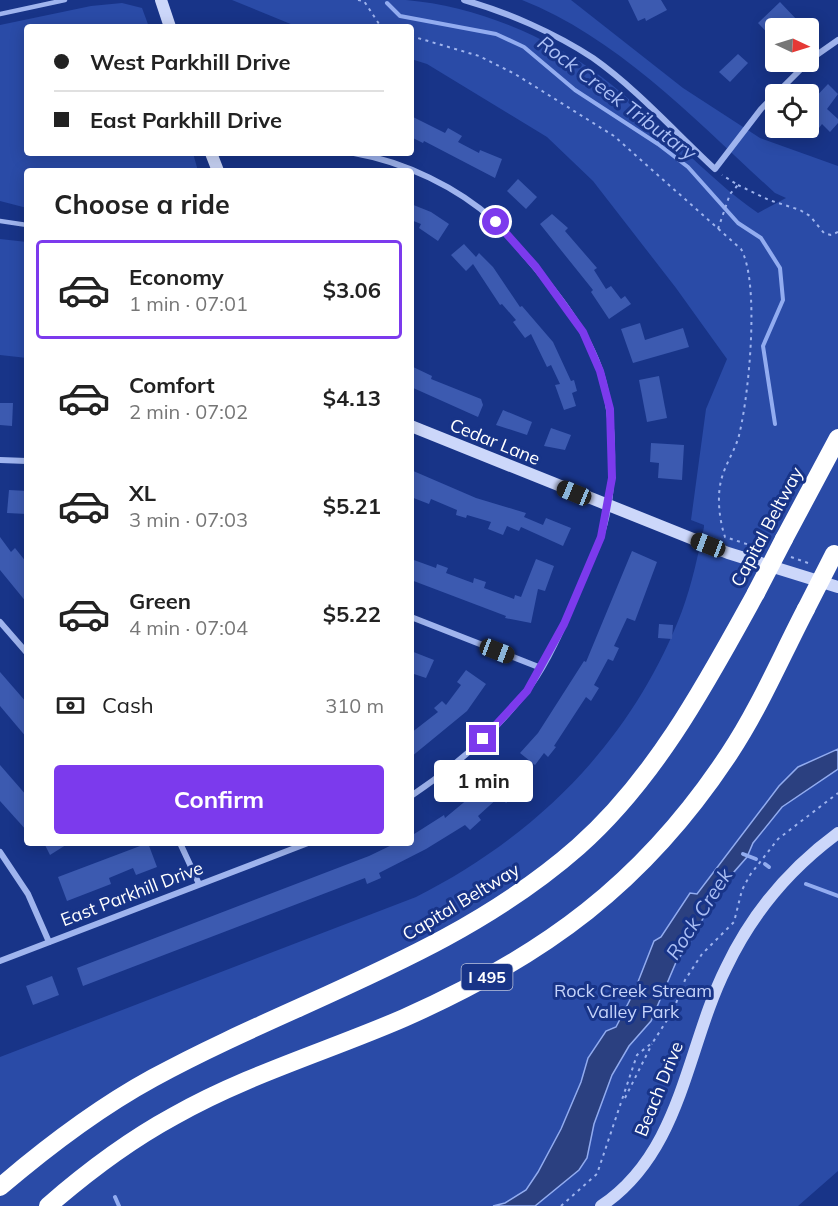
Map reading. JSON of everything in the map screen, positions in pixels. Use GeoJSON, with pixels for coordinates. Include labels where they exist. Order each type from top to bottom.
{"type":"FeatureCollection","features":[{"type":"Feature","properties":{"kind":"highway","name":"Capital Beltway"},"geometry":{"type":"LineString","coordinates":[[0,1187],[46,1148],[101,1108],[153,1078],[444,940],[537,881],[580,845],[647,769],[678,728],[714,670],[838,438]]}},
{"type":"Feature","properties":{"kind":"highway","name":"I 495"},"geometry":{"type":"LineString","coordinates":[[48,1206],[126,1145],[174,1115],[229,1089],[465,990],[574,924],[621,885],[662,844],[696,803],[730,752],[836,550]]}},
{"type":"Feature","properties":{"kind":"street"},"geometry":{"type":"LineString","coordinates":[[161,0],[169,24]]}},
{"type":"Feature","properties":{"kind":"street"},"geometry":{"type":"LineString","coordinates":[[464,0],[485,6],[557,38],[593,59],[715,169],[761,108],[797,72]]}},
{"type":"Feature","properties":{"kind":"street"},"geometry":{"type":"LineString","coordinates":[[819,53],[838,40]]}},
{"type":"Feature","properties":{"kind":"street"},"geometry":{"type":"LineString","coordinates":[[371,156],[383,158],[405,168]]}},
{"type":"Feature","properties":{"kind":"street"},"geometry":{"type":"LineString","coordinates":[[414,172],[450,188],[496,222],[536,267],[583,332],[600,371],[610,409],[612,478],[601,537],[564,624],[527,691],[457,765],[414,794]]}},
{"type":"Feature","properties":{"kind":"street","name":"Cedar Lane"},"geometry":{"type":"LineString","coordinates":[[414,427],[606,507],[728,553],[834,586]]}},
{"type":"Feature","properties":{"kind":"street"},"geometry":{"type":"LineString","coordinates":[[0,460],[24,461]]}},
{"type":"Feature","properties":{"kind":"street"},"geometry":{"type":"LineString","coordinates":[[414,618],[541,668]]}},
{"type":"Feature","properties":{"kind":"street"},"geometry":{"type":"LineString","coordinates":[[0,622],[24,650]]}},
{"type":"Feature","properties":{"kind":"street","name":"Beach Drive"},"geometry":{"type":"LineString","coordinates":[[602,1206],[644,1166],[666,1132],[725,969],[755,914],[812,852],[838,833]]}},
{"type":"Feature","properties":{"kind":"street"},"geometry":{"type":"LineString","coordinates":[[181,846],[199,884]]}},
{"type":"Feature","properties":{"kind":"street","name":"East Parkhill Drive"},"geometry":{"type":"LineString","coordinates":[[0,961],[300,846]]}},
{"type":"Feature","properties":{"kind":"street"},"geometry":{"type":"LineString","coordinates":[[0,852],[28,894],[49,942]]}},
{"type":"Feature","properties":{"kind":"lane"},"geometry":{"type":"LineString","coordinates":[[0,14],[65,0]]}},
{"type":"Feature","properties":{"kind":"lane"},"geometry":{"type":"LineString","coordinates":[[0,221],[24,225]]}},
{"type":"Feature","properties":{"kind":"path"},"geometry":{"type":"LineString","coordinates":[[358,0],[364,1],[379,24]]}},
{"type":"Feature","properties":{"kind":"path"},"geometry":{"type":"LineString","coordinates":[[414,37],[479,56],[515,74],[614,136],[741,249],[750,271],[752,326],[740,431],[722,476],[720,522],[725,537],[769,551]]}},
{"type":"Feature","properties":{"kind":"path"},"geometry":{"type":"LineString","coordinates":[[715,169],[738,185],[769,200],[800,210],[810,216],[824,233],[831,235],[838,232]]}},
{"type":"Feature","properties":{"kind":"path"},"geometry":{"type":"LineString","coordinates":[[718,229],[728,200],[738,185]]}},
{"type":"Feature","properties":{"kind":"path"},"geometry":{"type":"LineString","coordinates":[[790,557],[812,564]]}},
{"type":"Feature","properties":{"kind":"path"},"geometry":{"type":"LineString","coordinates":[[622,1106],[653,1042],[673,1011],[693,967],[734,922],[745,883],[761,859],[786,831],[838,793]]}},
{"type":"Feature","properties":{"kind":"path"},"geometry":{"type":"LineString","coordinates":[[561,1206],[597,1174],[622,1106],[633,1064],[637,1056],[653,1042]]}},
{"type":"Feature","properties":{"kind":"green space","name":"Rock Creek Stream Valley Park"},"geometry":{"type":"Polygon","coordinates":[[[232,0],[406,0],[432,3],[484,16],[535,36],[603,78],[643,111],[718,181],[758,213],[786,198],[775,193],[687,112],[625,60],[592,36],[558,16],[522,0],[571,0],[683,88],[760,138],[838,166],[838,1171],[798,1206],[0,1206],[0,1057],[416,897],[502,845],[576,780],[637,702],[661,658],[682,611],[692,580],[704,527],[691,520],[706,409],[727,359],[676,288],[593,181],[547,137],[427,64],[414,60],[414,24],[291,24],[232,0]]]}},
{"type":"Feature","properties":{"kind":"green space"},"geometry":{"type":"Polygon","coordinates":[[[122,3],[142,8],[148,24],[24,24],[24,156],[194,156],[197,168],[24,168],[24,207],[0,201],[0,25],[91,6],[122,3]]]}},
{"type":"Feature","properties":{"kind":"green space"},"geometry":{"type":"Polygon","coordinates":[[[0,239],[24,242],[24,358],[0,355],[0,239]]]}},
{"type":"Feature","properties":{"kind":"water","name":"Rock Creek"},"geometry":{"type":"Polygon","coordinates":[[[838,749],[838,769],[782,807],[753,843],[747,857],[720,888],[686,949],[677,960],[651,1021],[629,1046],[612,1075],[594,1124],[587,1158],[579,1170],[535,1206],[493,1206],[505,1203],[526,1190],[538,1172],[561,1129],[581,1082],[588,1058],[606,1031],[616,1027],[634,992],[654,941],[661,937],[690,893],[697,894],[779,786],[798,767],[838,749]]]}},
{"type":"Feature","properties":{"kind":"building"},"geometry":{"type":"Polygon","coordinates":[[[628,0],[661,0],[667,10],[646,21],[645,18],[638,21],[628,0]]]}},
{"type":"Feature","properties":{"kind":"building"},"geometry":{"type":"Polygon","coordinates":[[[780,2],[795,18],[765,18],[765,30],[758,23],[780,2]]]}},
{"type":"Feature","properties":{"kind":"building"},"geometry":{"type":"Polygon","coordinates":[[[738,54],[748,63],[730,82],[719,72],[738,54]]]}},
{"type":"Feature","properties":{"kind":"building"},"geometry":{"type":"Polygon","coordinates":[[[828,84],[838,94],[827,109],[838,119],[838,123],[830,132],[822,124],[819,128],[819,93],[828,84]]]}},
{"type":"Feature","properties":{"kind":"building"},"geometry":{"type":"Polygon","coordinates":[[[414,118],[445,133],[448,128],[462,136],[458,142],[479,153],[480,150],[502,159],[495,178],[424,141],[423,143],[414,138],[414,118]]]}},
{"type":"Feature","properties":{"kind":"building"},"geometry":{"type":"Polygon","coordinates":[[[518,179],[537,197],[526,209],[507,191],[518,179]]]}},
{"type":"Feature","properties":{"kind":"building"},"geometry":{"type":"Polygon","coordinates":[[[414,205],[431,212],[449,224],[438,241],[419,228],[421,224],[414,221],[414,205]]]}},
{"type":"Feature","properties":{"kind":"building"},"geometry":{"type":"Polygon","coordinates":[[[552,214],[568,228],[565,231],[597,268],[594,270],[606,289],[611,286],[621,299],[625,296],[631,304],[609,319],[591,292],[593,290],[540,224],[552,214]]]}},
{"type":"Feature","properties":{"kind":"building"},"geometry":{"type":"Polygon","coordinates":[[[464,244],[476,257],[479,253],[493,267],[520,307],[522,306],[553,342],[571,381],[574,380],[577,391],[572,393],[576,406],[564,410],[555,385],[560,384],[551,365],[547,367],[531,334],[525,338],[513,322],[516,320],[502,304],[500,305],[473,264],[466,271],[451,255],[464,244]]]}},
{"type":"Feature","properties":{"kind":"building"},"geometry":{"type":"Polygon","coordinates":[[[640,323],[645,340],[683,328],[689,347],[633,363],[621,329],[640,323]]]}},
{"type":"Feature","properties":{"kind":"building"},"geometry":{"type":"Polygon","coordinates":[[[414,367],[432,376],[431,379],[481,399],[483,405],[478,417],[414,388],[414,367]]]}},
{"type":"Feature","properties":{"kind":"building"},"geometry":{"type":"Polygon","coordinates":[[[659,376],[667,418],[647,422],[639,380],[659,376]]]}},
{"type":"Feature","properties":{"kind":"building"},"geometry":{"type":"Polygon","coordinates":[[[0,403],[13,403],[12,426],[0,425],[0,403]]]}},
{"type":"Feature","properties":{"kind":"building"},"geometry":{"type":"Polygon","coordinates":[[[503,410],[532,422],[527,435],[496,425],[503,410]]]}},
{"type":"Feature","properties":{"kind":"building"},"geometry":{"type":"Polygon","coordinates":[[[551,428],[571,435],[565,450],[544,446],[551,428]]]}},
{"type":"Feature","properties":{"kind":"building"},"geometry":{"type":"Polygon","coordinates":[[[651,443],[684,445],[682,480],[658,478],[659,463],[650,462],[651,443]]]}},
{"type":"Feature","properties":{"kind":"building"},"geometry":{"type":"Polygon","coordinates":[[[414,471],[476,498],[526,513],[524,517],[543,525],[546,518],[571,528],[563,546],[521,527],[519,531],[507,526],[503,535],[488,529],[491,522],[467,515],[466,518],[456,515],[457,510],[431,499],[429,504],[414,498],[414,471]]]}},
{"type":"Feature","properties":{"kind":"building"},"geometry":{"type":"Polygon","coordinates":[[[9,490],[24,491],[24,514],[7,513],[9,490]]]}},
{"type":"Feature","properties":{"kind":"building"},"geometry":{"type":"Polygon","coordinates":[[[0,537],[11,552],[15,548],[24,559],[24,599],[0,570],[0,537]]]}},
{"type":"Feature","properties":{"kind":"building"},"geometry":{"type":"Polygon","coordinates":[[[632,551],[657,562],[635,621],[627,618],[614,646],[619,648],[613,661],[608,659],[594,685],[599,688],[591,701],[586,697],[554,746],[556,747],[548,757],[544,753],[535,765],[520,753],[538,733],[584,661],[586,662],[632,551]]]}},
{"type":"Feature","properties":{"kind":"building"},"geometry":{"type":"Polygon","coordinates":[[[536,559],[554,566],[545,591],[538,589],[531,623],[505,618],[506,616],[414,581],[414,560],[436,568],[437,564],[448,568],[446,573],[473,583],[474,578],[486,582],[484,588],[514,599],[515,595],[521,597],[536,559]]]}},
{"type":"Feature","properties":{"kind":"building"},"geometry":{"type":"Polygon","coordinates":[[[659,624],[673,625],[672,639],[658,638],[659,624]]]}},
{"type":"Feature","properties":{"kind":"building"},"geometry":{"type":"Polygon","coordinates":[[[414,652],[434,660],[426,678],[414,674],[414,652]]]}},
{"type":"Feature","properties":{"kind":"building"},"geometry":{"type":"Polygon","coordinates":[[[466,670],[486,684],[467,711],[414,755],[414,731],[438,712],[434,708],[442,701],[446,705],[461,685],[457,682],[466,670]]]}},
{"type":"Feature","properties":{"kind":"building"},"geometry":{"type":"Polygon","coordinates":[[[0,672],[24,700],[24,734],[0,706],[0,672]]]}},
{"type":"Feature","properties":{"kind":"building"},"geometry":{"type":"Polygon","coordinates":[[[510,764],[527,784],[506,803],[500,796],[478,816],[481,820],[470,830],[465,825],[426,849],[379,873],[381,878],[367,884],[365,878],[83,986],[77,968],[390,846],[414,846],[414,834],[444,815],[445,818],[510,764]]]}},
{"type":"Feature","properties":{"kind":"building"},"geometry":{"type":"Polygon","coordinates":[[[0,765],[24,793],[24,828],[0,801],[0,765]]]}},
{"type":"Feature","properties":{"kind":"building"},"geometry":{"type":"Polygon","coordinates":[[[46,846],[64,846],[50,855],[46,846]]]}},
{"type":"Feature","properties":{"kind":"building"},"geometry":{"type":"Polygon","coordinates":[[[140,846],[149,846],[157,867],[136,875],[133,868],[109,878],[111,884],[67,901],[58,877],[140,846]]]}},
{"type":"Feature","properties":{"kind":"building"},"geometry":{"type":"Polygon","coordinates":[[[52,976],[59,995],[33,1005],[26,986],[52,976]]]}},
{"type":"Feature","properties":{"kind":"waterway","name":"Rock Creek Tributary"},"geometry":{"type":"LineString","coordinates":[[387,3],[400,16],[496,34],[524,47],[575,90],[658,144],[688,167],[738,223],[761,238],[780,268],[783,300],[763,346],[775,424]]}},
{"type":"Feature","properties":{"kind":"waterway"},"geometry":{"type":"LineString","coordinates":[[743,854],[756,859]]}},
{"type":"Feature","properties":{"kind":"waterway"},"geometry":{"type":"LineString","coordinates":[[765,864],[769,867]]}},
{"type":"Feature","properties":{"kind":"waterway"},"geometry":{"type":"LineString","coordinates":[[806,884],[838,896]]}},
{"type":"Feature","properties":{"kind":"waterway"},"geometry":{"type":"LineString","coordinates":[[115,1197],[119,1206]]}},
{"type":"Feature","properties":{"kind":"route"},"geometry":{"type":"LineString","coordinates":[[483,739],[527,691],[564,624],[601,537],[612,478],[610,409],[600,371],[583,332],[536,267],[496,222]]}}]}
